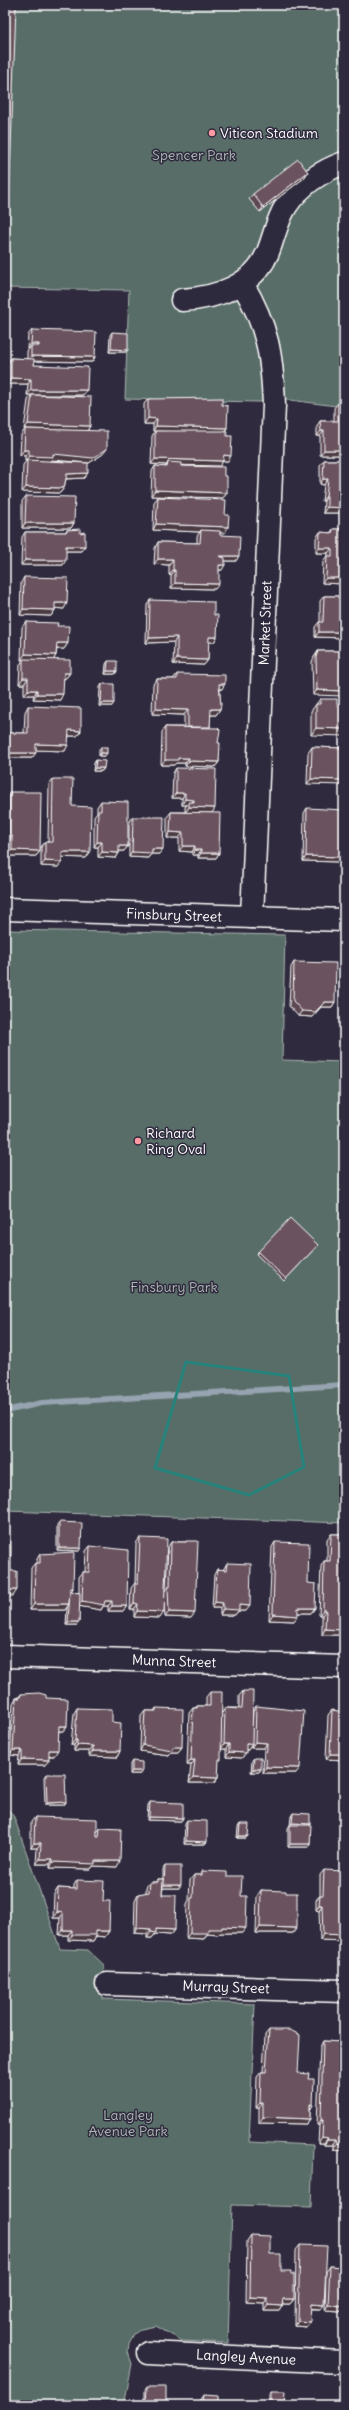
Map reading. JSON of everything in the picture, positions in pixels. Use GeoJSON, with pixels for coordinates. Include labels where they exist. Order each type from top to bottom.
{"type":"FeatureCollection","features":[{"type":"Feature","properties":{"kind":"street"},"geometry":{"type":"LineString","coordinates":[[182,300],[206,298],[242,283],[256,271],[268,253],[286,206],[313,179],[329,168],[344,164]]}},
{"type":"Feature","properties":{"kind":"street","name":"Market Street"},"geometry":{"type":"LineString","coordinates":[[242,283],[256,308],[265,330],[272,373],[274,405],[252,917]]}},
{"type":"Feature","properties":{"kind":"street","name":"Finsbury Street"},"geometry":{"type":"LineString","coordinates":[[5,909],[344,920]]}},
{"type":"Feature","properties":{"kind":"street","name":"Munna Street"},"geometry":{"type":"LineString","coordinates":[[5,1656],[344,1666]]}},
{"type":"Feature","properties":{"kind":"street","name":"Murray Street"},"geometry":{"type":"LineString","coordinates":[[107,1984],[344,1991]]}},
{"type":"Feature","properties":{"kind":"street","name":"Langley Avenue"},"geometry":{"type":"LineString","coordinates":[[148,2353],[344,2362]]}},
{"type":"Feature","properties":{"kind":"highlighted area"},"geometry":{"type":"Polygon","coordinates":[[[186,1362],[289,1376],[304,1467],[249,1495],[155,1468],[186,1362]]]}},
{"type":"Feature","properties":{"kind":"green space","name":"Spencer Park"},"geometry":{"type":"Polygon","coordinates":[[[5,5],[344,5],[344,407],[290,400],[257,402],[125,399],[129,290],[5,288],[5,5]]]}},
{"type":"Feature","properties":{"kind":"green space","name":"Finsbury Park"},"geometry":{"type":"Polygon","coordinates":[[[5,930],[285,935],[282,1060],[344,1062],[344,1523],[5,1511],[5,930]]]}},
{"type":"Feature","properties":{"kind":"green space"},"geometry":{"type":"Polygon","coordinates":[[[5,1672],[8,1672],[5,1771],[5,1672]]]}},
{"type":"Feature","properties":{"kind":"green space","name":"Langley Avenue Park"},"geometry":{"type":"Polygon","coordinates":[[[5,1805],[14,1817],[60,1949],[88,1950],[104,1965],[103,1999],[255,2004],[249,2142],[313,2145],[311,2207],[232,2205],[228,2343],[182,2341],[156,2326],[141,2329],[134,2334],[129,2343],[128,2352],[132,2364],[124,2405],[5,2405],[5,1805]]]}},
{"type":"Feature","properties":{"kind":"building"},"geometry":{"type":"Polygon","coordinates":[[[5,5],[16,5],[9,205],[5,204],[5,5]]]}},
{"type":"Feature","properties":{"kind":"building"},"geometry":{"type":"Polygon","coordinates":[[[298,159],[308,172],[263,207],[253,194],[298,159]]]}},
{"type":"Feature","properties":{"kind":"building"},"geometry":{"type":"Polygon","coordinates":[[[32,330],[96,332],[95,357],[31,356],[31,346],[39,346],[39,344],[31,344],[32,330]]]}},
{"type":"Feature","properties":{"kind":"building"},"geometry":{"type":"Polygon","coordinates":[[[112,332],[128,333],[128,350],[111,349],[112,332]]]}},
{"type":"Feature","properties":{"kind":"building"},"geometry":{"type":"Polygon","coordinates":[[[11,358],[34,359],[34,365],[88,367],[87,390],[31,390],[31,379],[11,378],[11,358]]]}},
{"type":"Feature","properties":{"kind":"building"},"geometry":{"type":"Polygon","coordinates":[[[32,395],[91,397],[90,426],[28,424],[32,395]]]}},
{"type":"Feature","properties":{"kind":"building"},"geometry":{"type":"Polygon","coordinates":[[[222,398],[222,405],[228,406],[227,428],[156,426],[157,419],[148,418],[148,399],[222,398]]]}},
{"type":"Feature","properties":{"kind":"building"},"geometry":{"type":"Polygon","coordinates":[[[338,403],[344,403],[344,450],[324,450],[324,431],[321,431],[320,421],[338,421],[338,403]]]}},
{"type":"Feature","properties":{"kind":"building"},"geometry":{"type":"Polygon","coordinates":[[[25,429],[107,431],[107,449],[93,458],[53,454],[53,457],[29,456],[29,450],[24,450],[25,429]]]}},
{"type":"Feature","properties":{"kind":"building"},"geometry":{"type":"Polygon","coordinates":[[[155,431],[227,431],[227,436],[232,436],[231,456],[224,455],[223,461],[155,459],[155,431]]]}},
{"type":"Feature","properties":{"kind":"building"},"geometry":{"type":"Polygon","coordinates":[[[27,460],[88,463],[88,473],[67,474],[64,488],[26,487],[27,460]]]}},
{"type":"Feature","properties":{"kind":"building"},"geometry":{"type":"Polygon","coordinates":[[[324,460],[344,460],[344,508],[327,507],[326,496],[328,479],[323,479],[324,460]]]}},
{"type":"Feature","properties":{"kind":"building"},"geometry":{"type":"Polygon","coordinates":[[[168,462],[181,463],[181,466],[224,467],[224,476],[227,476],[227,493],[155,490],[155,466],[167,467],[168,462]]]}},
{"type":"Feature","properties":{"kind":"building"},"geometry":{"type":"Polygon","coordinates":[[[26,496],[75,497],[74,523],[25,523],[26,496]]]}},
{"type":"Feature","properties":{"kind":"building"},"geometry":{"type":"Polygon","coordinates":[[[158,497],[226,500],[225,515],[229,515],[228,527],[156,524],[158,497]]]}},
{"type":"Feature","properties":{"kind":"building"},"geometry":{"type":"Polygon","coordinates":[[[80,529],[80,533],[85,532],[85,546],[66,546],[66,560],[25,560],[25,532],[66,532],[67,530],[80,529]]]}},
{"type":"Feature","properties":{"kind":"building"},"geometry":{"type":"Polygon","coordinates":[[[333,529],[344,529],[344,578],[326,578],[327,556],[332,556],[332,548],[319,548],[320,532],[332,533],[333,529]]]}},
{"type":"Feature","properties":{"kind":"building"},"geometry":{"type":"Polygon","coordinates":[[[201,530],[220,531],[220,535],[240,536],[239,556],[219,556],[225,558],[225,565],[219,565],[219,584],[175,583],[173,559],[158,559],[158,542],[200,543],[201,530]]]}},
{"type":"Feature","properties":{"kind":"building"},"geometry":{"type":"Polygon","coordinates":[[[24,577],[68,578],[67,603],[55,603],[55,610],[23,609],[24,577]]]}},
{"type":"Feature","properties":{"kind":"building"},"geometry":{"type":"Polygon","coordinates":[[[324,596],[344,596],[344,632],[319,632],[319,622],[323,622],[324,596]]]}},
{"type":"Feature","properties":{"kind":"building"},"geometry":{"type":"Polygon","coordinates":[[[150,600],[214,602],[214,615],[218,615],[217,637],[209,637],[208,660],[177,659],[177,637],[149,638],[150,600]]]}},
{"type":"Feature","properties":{"kind":"building"},"geometry":{"type":"Polygon","coordinates":[[[26,622],[58,623],[57,626],[69,626],[68,643],[57,643],[56,655],[25,654],[26,622]]]}},
{"type":"Feature","properties":{"kind":"building"},"geometry":{"type":"Polygon","coordinates":[[[318,651],[344,651],[344,691],[317,690],[316,657],[318,651]]]}},
{"type":"Feature","properties":{"kind":"building"},"geometry":{"type":"Polygon","coordinates":[[[23,659],[70,660],[70,673],[64,673],[63,694],[37,694],[37,690],[28,690],[28,678],[23,678],[23,659]]]}},
{"type":"Feature","properties":{"kind":"building"},"geometry":{"type":"Polygon","coordinates":[[[108,661],[117,661],[117,671],[107,671],[108,661]]]}},
{"type":"Feature","properties":{"kind":"building"},"geometry":{"type":"Polygon","coordinates":[[[177,674],[225,675],[225,684],[219,684],[220,709],[211,709],[210,727],[188,727],[188,710],[156,709],[157,679],[177,679],[177,674]]]}},
{"type":"Feature","properties":{"kind":"building"},"geometry":{"type":"Polygon","coordinates":[[[102,684],[114,684],[114,703],[101,703],[102,684]]]}},
{"type":"Feature","properties":{"kind":"building"},"geometry":{"type":"Polygon","coordinates":[[[320,699],[337,699],[337,705],[344,705],[344,729],[316,728],[316,704],[320,704],[320,699]]]}},
{"type":"Feature","properties":{"kind":"building"},"geometry":{"type":"Polygon","coordinates":[[[28,706],[81,708],[81,731],[69,730],[68,745],[36,744],[36,753],[9,753],[9,733],[28,733],[28,706]]]}},
{"type":"Feature","properties":{"kind":"building"},"geometry":{"type":"Polygon","coordinates":[[[165,727],[218,728],[220,730],[218,743],[220,743],[219,762],[189,761],[189,758],[165,760],[165,727]]]}},
{"type":"Feature","properties":{"kind":"building"},"geometry":{"type":"Polygon","coordinates":[[[101,747],[107,747],[107,753],[101,753],[101,747]]]}},
{"type":"Feature","properties":{"kind":"building"},"geometry":{"type":"Polygon","coordinates":[[[312,747],[344,748],[344,780],[311,779],[312,747]]]}},
{"type":"Feature","properties":{"kind":"building"},"geometry":{"type":"Polygon","coordinates":[[[96,760],[105,761],[104,768],[95,768],[96,760]]]}},
{"type":"Feature","properties":{"kind":"building"},"geometry":{"type":"Polygon","coordinates":[[[176,768],[216,769],[215,808],[189,807],[189,802],[194,802],[194,800],[185,799],[185,793],[176,793],[176,768]]]}},
{"type":"Feature","properties":{"kind":"building"},"geometry":{"type":"Polygon","coordinates":[[[53,779],[73,779],[72,806],[91,807],[90,852],[62,852],[62,862],[45,861],[45,842],[52,842],[53,779]]]}},
{"type":"Feature","properties":{"kind":"building"},"geometry":{"type":"Polygon","coordinates":[[[10,792],[41,792],[40,851],[12,850],[12,835],[9,835],[10,792]]]}},
{"type":"Feature","properties":{"kind":"building"},"geometry":{"type":"Polygon","coordinates":[[[101,801],[128,802],[128,846],[119,846],[119,853],[102,852],[102,842],[97,842],[98,811],[101,811],[101,801]]]}},
{"type":"Feature","properties":{"kind":"building"},"geometry":{"type":"Polygon","coordinates":[[[307,808],[344,810],[343,857],[306,856],[307,808]]]}},
{"type":"Feature","properties":{"kind":"building"},"geometry":{"type":"Polygon","coordinates":[[[171,812],[220,813],[219,853],[201,853],[201,850],[195,850],[195,846],[183,846],[183,833],[170,832],[171,812]]]}},
{"type":"Feature","properties":{"kind":"building"},"geometry":{"type":"Polygon","coordinates":[[[133,817],[164,817],[163,849],[152,849],[152,853],[132,852],[133,817]]]}},
{"type":"Feature","properties":{"kind":"building"},"geometry":{"type":"Polygon","coordinates":[[[294,962],[336,963],[335,1002],[325,1002],[315,1012],[302,1011],[293,1001],[294,962]]]}},
{"type":"Feature","properties":{"kind":"building"},"geometry":{"type":"Polygon","coordinates":[[[290,1218],[318,1245],[286,1279],[258,1252],[290,1218]]]}},
{"type":"Feature","properties":{"kind":"building"},"geometry":{"type":"Polygon","coordinates":[[[59,1522],[82,1523],[81,1548],[59,1548],[59,1522]]]}},
{"type":"Feature","properties":{"kind":"building"},"geometry":{"type":"Polygon","coordinates":[[[331,1534],[344,1534],[344,1618],[342,1618],[342,1630],[325,1629],[326,1610],[323,1610],[324,1561],[330,1561],[331,1534]]]}},
{"type":"Feature","properties":{"kind":"building"},"geometry":{"type":"Polygon","coordinates":[[[140,1538],[167,1539],[164,1612],[137,1611],[138,1604],[134,1603],[135,1583],[138,1583],[140,1538]]]}},
{"type":"Feature","properties":{"kind":"building"},"geometry":{"type":"Polygon","coordinates":[[[5,1541],[11,1541],[11,1571],[17,1571],[17,1590],[10,1590],[10,1597],[5,1597],[5,1541]]]}},
{"type":"Feature","properties":{"kind":"building"},"geometry":{"type":"Polygon","coordinates":[[[198,1541],[195,1613],[169,1612],[168,1587],[170,1587],[171,1542],[198,1541]]]}},
{"type":"Feature","properties":{"kind":"building"},"geometry":{"type":"Polygon","coordinates":[[[275,1542],[309,1543],[308,1583],[316,1584],[315,1608],[298,1608],[298,1616],[273,1614],[275,1542]]]}},
{"type":"Feature","properties":{"kind":"building"},"geometry":{"type":"Polygon","coordinates":[[[90,1546],[128,1550],[127,1606],[112,1606],[112,1601],[105,1601],[104,1605],[82,1601],[83,1572],[89,1572],[90,1546]]]}},
{"type":"Feature","properties":{"kind":"building"},"geometry":{"type":"Polygon","coordinates":[[[74,1552],[73,1588],[70,1588],[69,1604],[34,1604],[35,1563],[40,1563],[40,1554],[74,1552]]]}},
{"type":"Feature","properties":{"kind":"building"},"geometry":{"type":"Polygon","coordinates":[[[227,1563],[251,1564],[250,1606],[239,1605],[239,1610],[223,1609],[223,1603],[215,1602],[217,1569],[226,1570],[227,1563]]]}},
{"type":"Feature","properties":{"kind":"building"},"geometry":{"type":"Polygon","coordinates":[[[70,1592],[80,1593],[79,1622],[68,1622],[70,1592]]]}},
{"type":"Feature","properties":{"kind":"building"},"geometry":{"type":"Polygon","coordinates":[[[243,1691],[253,1691],[252,1744],[246,1744],[246,1753],[229,1752],[229,1744],[224,1744],[225,1708],[242,1709],[243,1691]]]}},
{"type":"Feature","properties":{"kind":"building"},"geometry":{"type":"Polygon","coordinates":[[[210,1692],[222,1692],[221,1760],[219,1760],[218,1778],[193,1777],[195,1760],[191,1760],[193,1708],[197,1708],[197,1706],[210,1706],[210,1692]]]}},
{"type":"Feature","properties":{"kind":"building"},"geometry":{"type":"Polygon","coordinates":[[[39,1693],[46,1695],[46,1698],[68,1699],[67,1726],[59,1726],[58,1750],[49,1750],[49,1760],[22,1759],[22,1750],[13,1750],[16,1698],[20,1698],[21,1694],[39,1693]]]}},
{"type":"Feature","properties":{"kind":"building"},"geometry":{"type":"Polygon","coordinates":[[[256,1706],[304,1711],[300,1768],[266,1767],[267,1743],[255,1742],[256,1706]]]}},
{"type":"Feature","properties":{"kind":"building"},"geometry":{"type":"Polygon","coordinates":[[[77,1708],[112,1709],[112,1722],[121,1723],[120,1751],[93,1751],[93,1746],[77,1745],[77,1740],[75,1740],[77,1708]]]}},
{"type":"Feature","properties":{"kind":"building"},"geometry":{"type":"Polygon","coordinates":[[[156,1708],[183,1709],[182,1747],[173,1747],[172,1750],[143,1745],[145,1711],[156,1711],[156,1708]]]}},
{"type":"Feature","properties":{"kind":"building"},"geometry":{"type":"Polygon","coordinates":[[[332,1710],[344,1712],[344,1754],[330,1754],[332,1710]]]}},
{"type":"Feature","properties":{"kind":"building"},"geometry":{"type":"Polygon","coordinates":[[[254,1758],[261,1758],[261,1769],[253,1769],[254,1758]]]}},
{"type":"Feature","properties":{"kind":"building"},"geometry":{"type":"Polygon","coordinates":[[[132,1761],[142,1762],[142,1771],[132,1771],[132,1761]]]}},
{"type":"Feature","properties":{"kind":"building"},"geometry":{"type":"Polygon","coordinates":[[[46,1774],[65,1774],[66,1802],[47,1803],[46,1774]]]}},
{"type":"Feature","properties":{"kind":"building"},"geometry":{"type":"Polygon","coordinates":[[[150,1802],[183,1803],[183,1818],[149,1817],[150,1802]]]}},
{"type":"Feature","properties":{"kind":"building"},"geometry":{"type":"Polygon","coordinates":[[[293,1813],[310,1814],[310,1824],[292,1823],[293,1813]]]}},
{"type":"Feature","properties":{"kind":"building"},"geometry":{"type":"Polygon","coordinates":[[[35,1817],[97,1819],[97,1837],[99,1837],[100,1828],[121,1829],[120,1861],[95,1861],[95,1864],[53,1862],[53,1859],[40,1859],[41,1843],[34,1843],[35,1817]]]}},
{"type":"Feature","properties":{"kind":"building"},"geometry":{"type":"Polygon","coordinates":[[[187,1820],[207,1821],[207,1842],[186,1841],[187,1820]]]}},
{"type":"Feature","properties":{"kind":"building"},"geometry":{"type":"Polygon","coordinates":[[[240,1824],[249,1824],[248,1836],[239,1836],[240,1824]]]}},
{"type":"Feature","properties":{"kind":"building"},"geometry":{"type":"Polygon","coordinates":[[[290,1825],[311,1825],[310,1844],[290,1844],[290,1825]]]}},
{"type":"Feature","properties":{"kind":"building"},"geometry":{"type":"Polygon","coordinates":[[[165,1866],[181,1866],[181,1885],[164,1885],[165,1866]]]}},
{"type":"Feature","properties":{"kind":"building"},"geometry":{"type":"Polygon","coordinates":[[[324,1870],[344,1871],[344,1935],[323,1934],[322,1905],[319,1905],[320,1895],[323,1895],[324,1870]]]}},
{"type":"Feature","properties":{"kind":"building"},"geometry":{"type":"Polygon","coordinates":[[[202,1871],[227,1872],[227,1876],[242,1876],[241,1896],[247,1896],[246,1928],[222,1927],[222,1929],[208,1929],[208,1933],[190,1933],[191,1898],[193,1898],[194,1875],[202,1875],[202,1871]]]}},
{"type":"Feature","properties":{"kind":"building"},"geometry":{"type":"Polygon","coordinates":[[[158,1879],[163,1879],[162,1895],[176,1895],[175,1930],[156,1929],[156,1933],[151,1932],[151,1929],[137,1928],[138,1894],[149,1892],[150,1882],[158,1882],[158,1879]]]}},
{"type":"Feature","properties":{"kind":"building"},"geometry":{"type":"Polygon","coordinates":[[[77,1880],[104,1881],[103,1901],[110,1901],[109,1931],[96,1931],[96,1935],[72,1935],[72,1930],[63,1930],[63,1913],[57,1912],[58,1888],[77,1889],[77,1880]]]}},
{"type":"Feature","properties":{"kind":"building"},"geometry":{"type":"Polygon","coordinates":[[[261,1890],[297,1893],[297,1928],[260,1927],[261,1890]]]}},
{"type":"Feature","properties":{"kind":"building"},"geometry":{"type":"Polygon","coordinates":[[[344,2017],[344,2144],[337,2144],[336,2140],[327,2140],[328,2138],[322,2137],[323,2041],[343,2042],[344,2017]]]}},
{"type":"Feature","properties":{"kind":"building"},"geometry":{"type":"Polygon","coordinates":[[[269,2030],[290,2030],[300,2035],[298,2073],[309,2074],[308,2079],[314,2079],[313,2105],[310,2104],[310,2119],[263,2117],[263,2103],[260,2103],[261,2072],[266,2072],[269,2030]]]}},
{"type":"Feature","properties":{"kind":"building"},"geometry":{"type":"Polygon","coordinates":[[[251,2235],[270,2236],[270,2254],[281,2254],[281,2271],[291,2271],[291,2274],[294,2274],[294,2299],[283,2299],[282,2306],[268,2305],[268,2298],[250,2297],[251,2235]]]}},
{"type":"Feature","properties":{"kind":"building"},"geometry":{"type":"Polygon","coordinates":[[[300,2245],[327,2246],[324,2305],[311,2304],[310,2322],[298,2321],[300,2245]]]}},
{"type":"Feature","properties":{"kind":"building"},"geometry":{"type":"Polygon","coordinates":[[[343,2249],[344,2303],[343,2306],[328,2305],[330,2266],[342,2267],[343,2249]]]}},
{"type":"Feature","properties":{"kind":"building"},"geometry":{"type":"Polygon","coordinates":[[[146,2387],[166,2387],[166,2405],[145,2405],[146,2387]]]}},
{"type":"Feature","properties":{"kind":"building"},"geometry":{"type":"Polygon","coordinates":[[[271,2391],[285,2391],[284,2405],[271,2405],[271,2391]]]}},
{"type":"Feature","properties":{"kind":"building"},"geometry":{"type":"Polygon","coordinates":[[[204,2395],[218,2396],[219,2405],[201,2405],[204,2395]]]}},
{"type":"Feature","properties":{"kind":"building"},"geometry":{"type":"Polygon","coordinates":[[[170,2402],[196,2403],[196,2405],[170,2405],[170,2402]]]}},
{"type":"Feature","properties":{"kind":"waterway"},"geometry":{"type":"LineString","coordinates":[[5,1411],[42,1403],[344,1385]]}},
{"type":"Feature","properties":{"kind":"place","name":"Viticon Stadium"},"geometry":{"type":"Point","coordinates":[212,133]}},
{"type":"Feature","properties":{"kind":"place","name":"Richard Ring Oval"},"geometry":{"type":"Point","coordinates":[138,1141]}}]}
